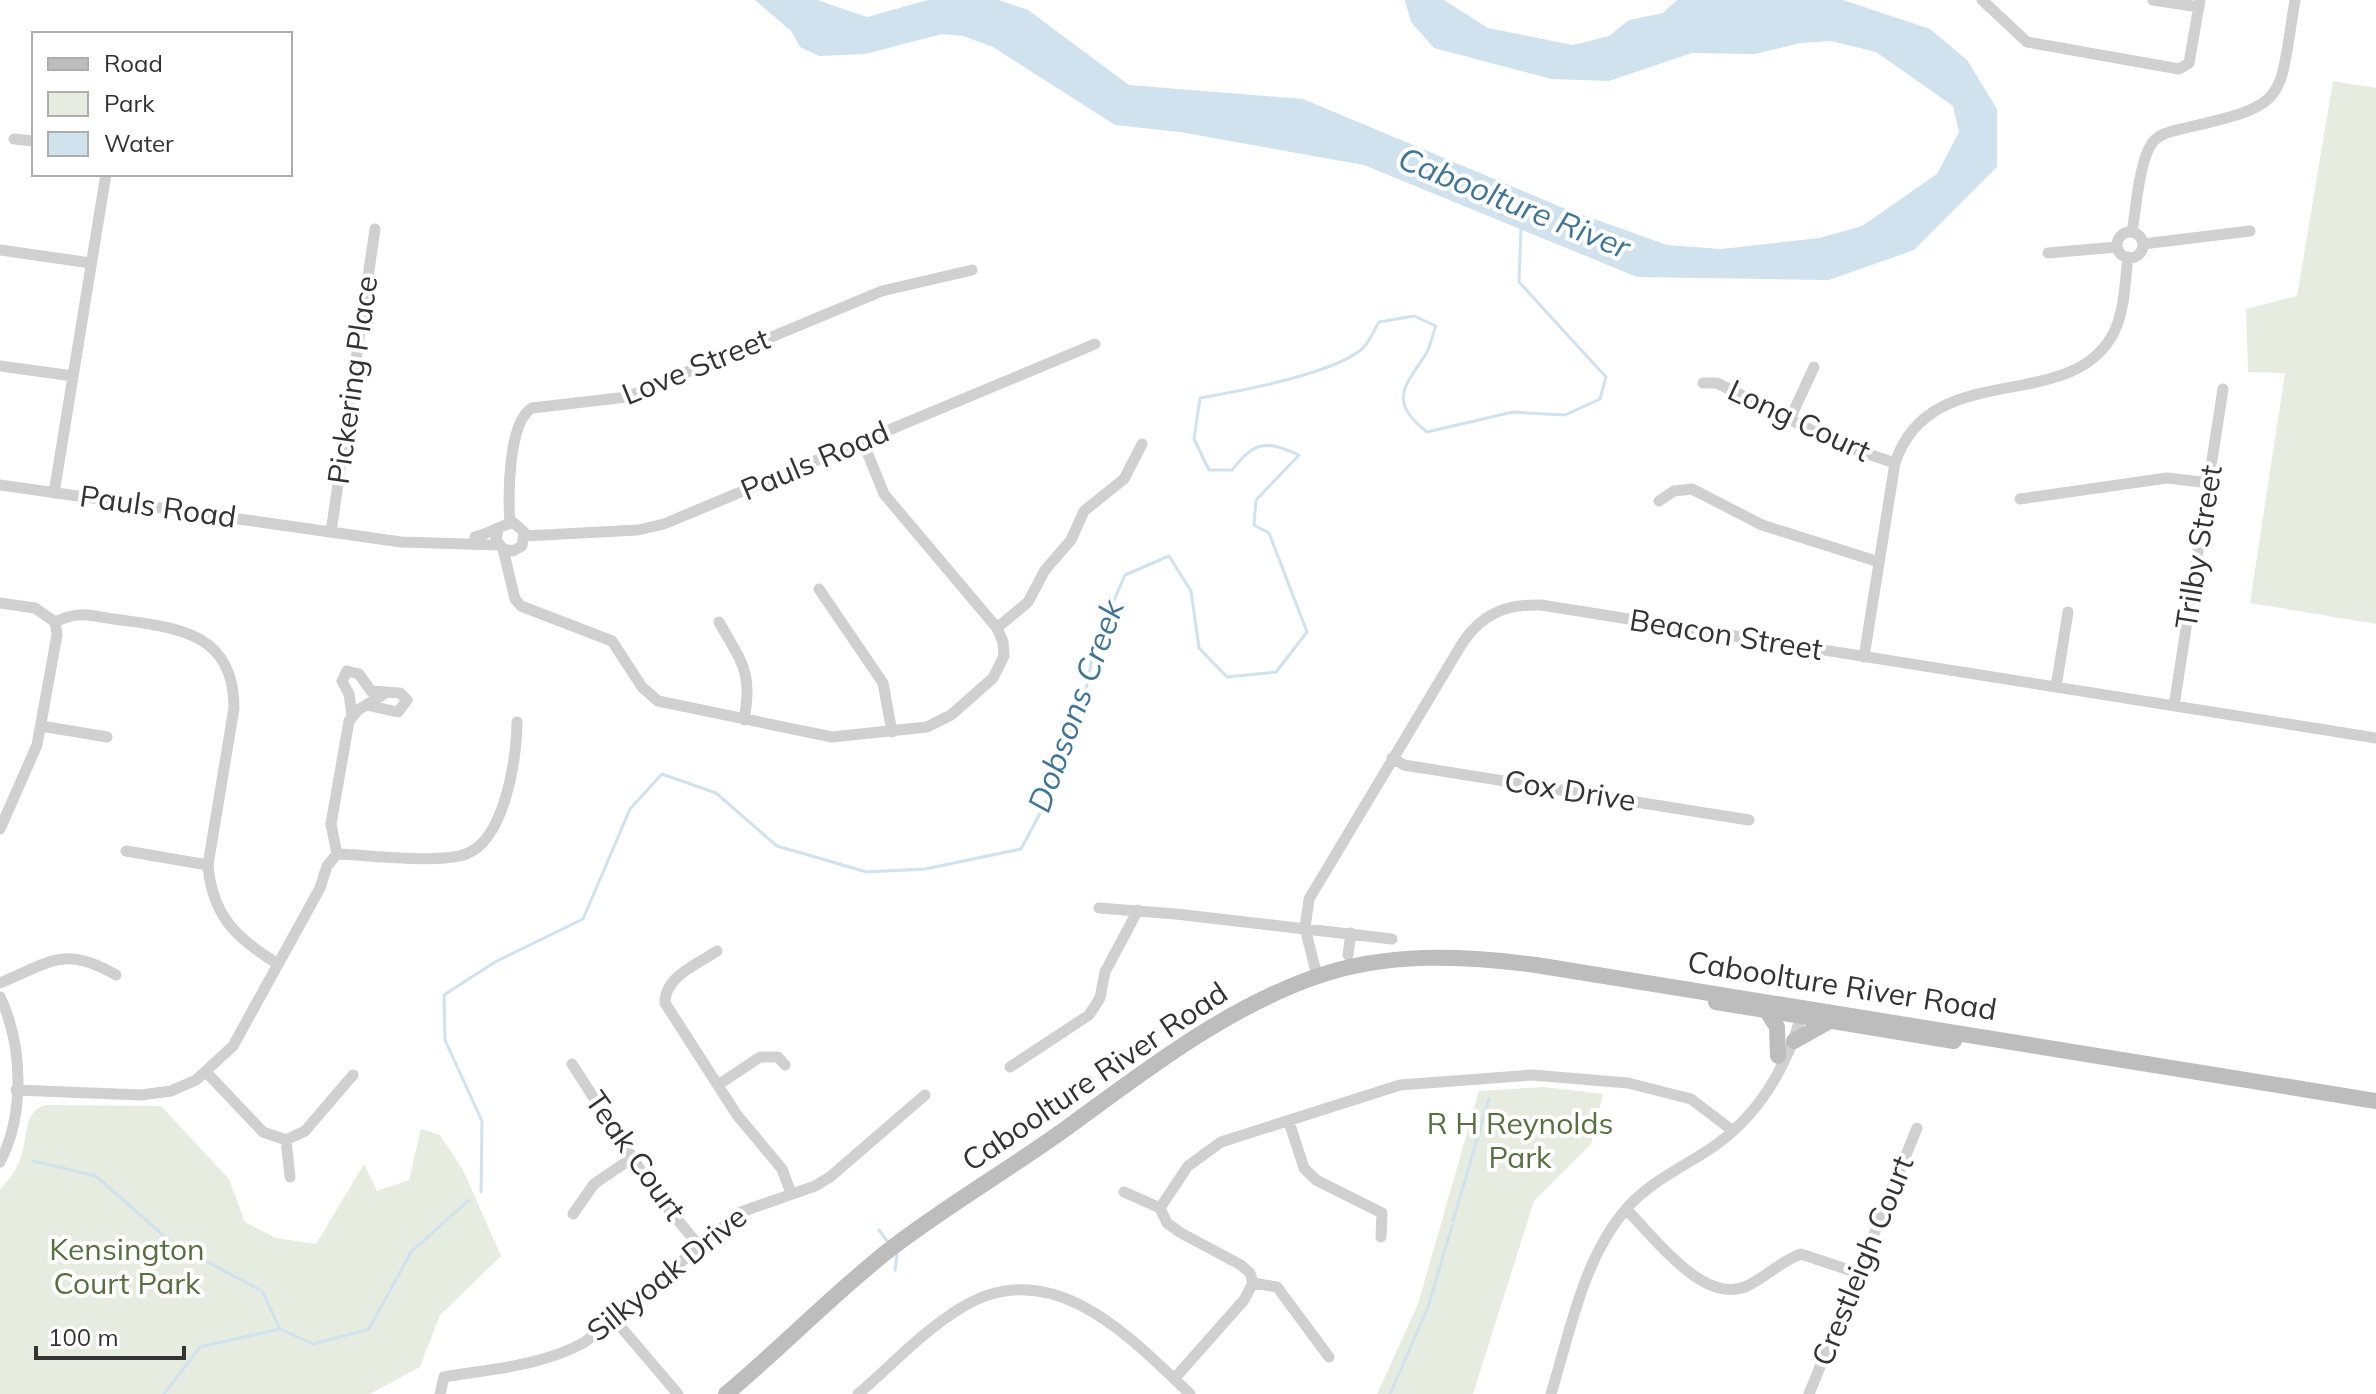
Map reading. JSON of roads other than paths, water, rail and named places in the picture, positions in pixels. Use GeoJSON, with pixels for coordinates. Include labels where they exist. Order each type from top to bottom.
{"type":"FeatureCollection","features":[{"type":"Feature","properties":{"kind":"main road","name":"Caboolture River Road"},"geometry":{"type":"LineString","coordinates":[[726,1394],[889,1250],[1151,1067],[1258,1000],[1317,976],[1389,961],[1482,957],[1652,984],[1798,1012],[2376,1101]]}},
{"type":"Feature","properties":{"kind":"main road","name":"Caboolture River Road"},"geometry":{"type":"LineString","coordinates":[[1652,984],[1768,1013],[1798,1012],[1826,1023],[1909,1036],[2023,1045]]}},
{"type":"Feature","properties":{"kind":"main road"},"geometry":{"type":"LineString","coordinates":[[1768,1013],[1778,1033],[1778,1056]]}},
{"type":"Feature","properties":{"kind":"main road"},"geometry":{"type":"LineString","coordinates":[[1794,1041],[1826,1023]]}},
{"type":"Feature","properties":{"kind":"street"},"geometry":{"type":"LineString","coordinates":[[1982,0],[2027,42],[2179,69],[2189,63],[2199,4],[2153,0]]}},
{"type":"Feature","properties":{"kind":"street"},"geometry":{"type":"LineString","coordinates":[[2132,232],[2147,154],[2155,139],[2169,132],[2251,112],[2272,97],[2283,73],[2295,0]]}},
{"type":"Feature","properties":{"kind":"street"},"geometry":{"type":"LineString","coordinates":[[14,139],[32,141]]}},
{"type":"Feature","properties":{"kind":"street"},"geometry":{"type":"LineString","coordinates":[[54,493],[106,176]]}},
{"type":"Feature","properties":{"kind":"street","name":"Pickering Place"},"geometry":{"type":"LineString","coordinates":[[331,532],[375,229]]}},
{"type":"Feature","properties":{"kind":"street"},"geometry":{"type":"LineString","coordinates":[[2143,244],[2250,231]]}},
{"type":"Feature","properties":{"kind":"street"},"geometry":{"type":"LineString","coordinates":[[2132,232],[2143,244]]}},
{"type":"Feature","properties":{"kind":"street"},"geometry":{"type":"LineString","coordinates":[[2117,247],[2120,237],[2132,232]]}},
{"type":"Feature","properties":{"kind":"street"},"geometry":{"type":"LineString","coordinates":[[2128,257],[2138,254],[2143,244]]}},
{"type":"Feature","properties":{"kind":"street"},"geometry":{"type":"LineString","coordinates":[[2048,253],[2117,247],[2128,257]]}},
{"type":"Feature","properties":{"kind":"street"},"geometry":{"type":"LineString","coordinates":[[0,250],[91,263]]}},
{"type":"Feature","properties":{"kind":"street"},"geometry":{"type":"LineString","coordinates":[[1864,657],[1895,463],[1909,433],[1945,404],[2072,370],[2100,351],[2118,321],[2128,257]]}},
{"type":"Feature","properties":{"kind":"street","name":"Love Street"},"geometry":{"type":"LineString","coordinates":[[510,523],[509,489],[519,422],[532,408],[606,402],[627,397],[882,291],[972,270]]}},
{"type":"Feature","properties":{"kind":"street","name":"Pauls Road"},"geometry":{"type":"LineString","coordinates":[[525,536],[638,530],[664,524],[1095,344]]}},
{"type":"Feature","properties":{"kind":"street"},"geometry":{"type":"LineString","coordinates":[[0,366],[73,376]]}},
{"type":"Feature","properties":{"kind":"street"},"geometry":{"type":"LineString","coordinates":[[1790,419],[1814,367]]}},
{"type":"Feature","properties":{"kind":"street","name":"Long Court"},"geometry":{"type":"LineString","coordinates":[[1703,383],[1717,383],[1841,445],[1895,463]]}},
{"type":"Feature","properties":{"kind":"street","name":"Trilby Street"},"geometry":{"type":"LineString","coordinates":[[2174,706],[2223,389]]}},
{"type":"Feature","properties":{"kind":"street"},"geometry":{"type":"LineString","coordinates":[[512,580],[518,549],[525,536],[521,528],[510,523],[498,530],[515,599],[530,612],[612,641],[642,687],[658,701],[832,737],[892,732],[939,723],[993,678],[1004,656],[1003,642],[997,628],[884,494],[863,442]]}},
{"type":"Feature","properties":{"kind":"street"},"geometry":{"type":"LineString","coordinates":[[997,628],[1028,602],[1045,570],[1066,548],[1084,511],[1124,479],[1142,444]]}},
{"type":"Feature","properties":{"kind":"street"},"geometry":{"type":"LineString","coordinates":[[2020,499],[2167,478],[2210,483]]}},
{"type":"Feature","properties":{"kind":"street","name":"Pauls Road"},"geometry":{"type":"LineString","coordinates":[[0,485],[401,542],[459,541],[501,547]]}},
{"type":"Feature","properties":{"kind":"street"},"geometry":{"type":"LineString","coordinates":[[1659,501],[1674,491],[1692,489],[1762,525],[1879,562]]}},
{"type":"Feature","properties":{"kind":"street","name":"Pauls Road"},"geometry":{"type":"LineString","coordinates":[[459,541],[498,530]]}},
{"type":"Feature","properties":{"kind":"street"},"geometry":{"type":"LineString","coordinates":[[501,547],[518,549]]}},
{"type":"Feature","properties":{"kind":"street"},"geometry":{"type":"LineString","coordinates":[[819,589],[883,683],[892,732]]}},
{"type":"Feature","properties":{"kind":"street"},"geometry":{"type":"LineString","coordinates":[[0,603],[35,608],[55,622],[57,635],[41,726],[29,767],[0,829]]}},
{"type":"Feature","properties":{"kind":"street","name":"Beacon Street"},"geometry":{"type":"LineString","coordinates":[[1317,976],[1305,928],[1309,899],[1473,626],[1503,608],[1541,605],[2376,738]]}},
{"type":"Feature","properties":{"kind":"street"},"geometry":{"type":"LineString","coordinates":[[55,622],[79,612],[171,627],[198,637],[219,655],[234,689],[234,708],[208,865],[210,884],[223,920],[250,947],[278,964]]}},
{"type":"Feature","properties":{"kind":"street"},"geometry":{"type":"LineString","coordinates":[[2056,687],[2068,612]]}},
{"type":"Feature","properties":{"kind":"street"},"geometry":{"type":"LineString","coordinates":[[719,622],[748,674],[750,691],[744,720]]}},
{"type":"Feature","properties":{"kind":"street"},"geometry":{"type":"LineString","coordinates":[[352,716],[342,681],[347,671],[356,671],[371,691],[400,693],[405,696],[406,705],[398,712],[380,705],[364,705]]}},
{"type":"Feature","properties":{"kind":"street"},"geometry":{"type":"LineString","coordinates":[[337,854],[331,824],[347,727],[352,716],[364,705],[384,694]]}},
{"type":"Feature","properties":{"kind":"street"},"geometry":{"type":"LineString","coordinates":[[337,854],[388,858],[457,856],[477,849],[491,831],[507,793],[517,722]]}},
{"type":"Feature","properties":{"kind":"street"},"geometry":{"type":"LineString","coordinates":[[41,726],[107,737]]}},
{"type":"Feature","properties":{"kind":"street","name":"Cox Drive"},"geometry":{"type":"LineString","coordinates":[[1392,758],[1404,765],[1749,820]]}},
{"type":"Feature","properties":{"kind":"street"},"geometry":{"type":"LineString","coordinates":[[126,851],[208,865]]}},
{"type":"Feature","properties":{"kind":"street"},"geometry":{"type":"LineString","coordinates":[[16,1090],[157,1094],[184,1086],[207,1073],[233,1046],[320,888],[327,866],[337,854]]}},
{"type":"Feature","properties":{"kind":"street"},"geometry":{"type":"LineString","coordinates":[[1099,908],[1392,939]]}},
{"type":"Feature","properties":{"kind":"street"},"geometry":{"type":"LineString","coordinates":[[1010,1067],[1089,1015],[1100,998],[1105,972],[1138,910]]}},
{"type":"Feature","properties":{"kind":"street"},"geometry":{"type":"LineString","coordinates":[[1348,955],[1351,933]]}},
{"type":"Feature","properties":{"kind":"street"},"geometry":{"type":"LineString","coordinates":[[717,951],[673,980],[665,996],[668,1011],[737,1115],[782,1169],[791,1193]]}},
{"type":"Feature","properties":{"kind":"street"},"geometry":{"type":"LineString","coordinates":[[0,983],[69,957],[93,962],[116,975]]}},
{"type":"Feature","properties":{"kind":"street"},"geometry":{"type":"LineString","coordinates":[[0,997],[15,1044],[16,1090],[12,1132],[0,1162]]}},
{"type":"Feature","properties":{"kind":"street"},"geometry":{"type":"LineString","coordinates":[[1551,1394],[1593,1263],[1626,1209],[1660,1180],[1733,1131],[1759,1103],[1788,1060],[1798,1012]]}},
{"type":"Feature","properties":{"kind":"street"},"geometry":{"type":"LineString","coordinates":[[1773,1078],[1778,1056],[1798,1012]]}},
{"type":"Feature","properties":{"kind":"street"},"geometry":{"type":"LineString","coordinates":[[718,1085],[760,1057],[771,1055],[785,1065]]}},
{"type":"Feature","properties":{"kind":"street","name":"Teak Court"},"geometry":{"type":"LineString","coordinates":[[572,1064],[632,1158],[699,1246]]}},
{"type":"Feature","properties":{"kind":"street"},"geometry":{"type":"LineString","coordinates":[[207,1073],[263,1132],[286,1140],[305,1131],[353,1075]]}},
{"type":"Feature","properties":{"kind":"street"},"geometry":{"type":"LineString","coordinates":[[1160,1208],[1188,1166],[1221,1142],[1400,1085],[1561,1075],[1676,1093],[1705,1107],[1733,1131]]}},
{"type":"Feature","properties":{"kind":"street","name":"Silkyoak Drive"},"geometry":{"type":"LineString","coordinates":[[440,1394],[444,1377],[563,1354],[614,1319],[741,1212],[830,1177],[925,1095]]}},
{"type":"Feature","properties":{"kind":"street"},"geometry":{"type":"LineString","coordinates":[[1289,1122],[1304,1168],[1316,1180],[1382,1213],[1381,1237]]}},
{"type":"Feature","properties":{"kind":"street","name":"Crestleigh Court"},"geometry":{"type":"LineString","coordinates":[[1809,1394],[1917,1128]]}},
{"type":"Feature","properties":{"kind":"street"},"geometry":{"type":"LineString","coordinates":[[286,1140],[290,1177]]}},
{"type":"Feature","properties":{"kind":"street"},"geometry":{"type":"LineString","coordinates":[[573,1214],[594,1184],[632,1158]]}},
{"type":"Feature","properties":{"kind":"street"},"geometry":{"type":"LineString","coordinates":[[1124,1192],[1160,1208],[1167,1223],[1241,1265],[1250,1273],[1253,1283],[1244,1300],[1174,1379]]}},
{"type":"Feature","properties":{"kind":"street"},"geometry":{"type":"LineString","coordinates":[[1626,1209],[1696,1278],[1718,1290],[1746,1287],[1801,1254],[1858,1273]]}},
{"type":"Feature","properties":{"kind":"street"},"geometry":{"type":"LineString","coordinates":[[1253,1283],[1268,1284],[1284,1293],[1329,1357]]}},
{"type":"Feature","properties":{"kind":"street"},"geometry":{"type":"LineString","coordinates":[[858,1394],[959,1308],[980,1297],[1018,1289],[1056,1293],[1093,1310],[1190,1394]]}},
{"type":"Feature","properties":{"kind":"street"},"geometry":{"type":"LineString","coordinates":[[614,1319],[678,1394]]}},
{"type":"Feature","properties":{"kind":"water","name":"Caboolture River"},"geometry":{"type":"Polygon","coordinates":[[[755,0],[817,0],[867,17],[928,0],[999,0],[1028,10],[1129,85],[1303,99],[1561,207],[1667,245],[1721,249],[1819,238],[1862,226],[1937,174],[1959,132],[1953,106],[1876,52],[1830,41],[1801,43],[1754,54],[1692,53],[1609,81],[1552,79],[1434,48],[1411,22],[1405,0],[1444,0],[1488,28],[1573,45],[1609,36],[1629,20],[1663,13],[1677,0],[1843,0],[1930,29],[1967,60],[1997,109],[1997,167],[1914,250],[1829,280],[1637,277],[1364,165],[1180,132],[1115,125],[993,47],[963,36],[942,34],[865,54],[819,56],[800,47],[791,31],[755,0]]]}},
{"type":"Feature","properties":{"kind":"waterway","name":"Dobsons Creek"},"geometry":{"type":"LineString","coordinates":[[481,1192],[482,1121],[445,1040],[444,995],[495,962],[583,919],[630,809],[662,774],[716,793],[777,846],[867,872],[925,869],[1021,849],[1046,802],[1087,685],[1095,643],[1125,575],[1169,556],[1191,591],[1199,648],[1227,677],[1276,672],[1307,632],[1269,533],[1254,525],[1256,500],[1299,455],[1277,447],[1261,446],[1247,453],[1232,470],[1209,470],[1194,439],[1200,398],[1285,380],[1330,366],[1362,349],[1379,322],[1414,316],[1436,326],[1428,350],[1403,396],[1408,413],[1427,432],[1513,412],[1565,415],[1600,399],[1606,377],[1519,282],[1521,227]]}},
{"type":"Feature","properties":{"kind":"waterway"},"geometry":{"type":"LineString","coordinates":[[1453,1221],[1489,1099]]}},
{"type":"Feature","properties":{"kind":"waterway"},"geometry":{"type":"LineString","coordinates":[[33,1161],[96,1176],[172,1243],[262,1291],[280,1329]]}},
{"type":"Feature","properties":{"kind":"waterway","name":"Dobsons Creek"},"geometry":{"type":"LineString","coordinates":[[164,1394],[200,1347],[280,1329],[313,1344],[369,1329],[411,1252],[469,1200]]}},
{"type":"Feature","properties":{"kind":"waterway"},"geometry":{"type":"LineString","coordinates":[[1390,1394],[1428,1307],[1452,1226]]}},
{"type":"Feature","properties":{"kind":"waterway"},"geometry":{"type":"LineString","coordinates":[[879,1230],[887,1241]]}},
{"type":"Feature","properties":{"kind":"waterway"},"geometry":{"type":"LineString","coordinates":[[895,1270],[897,1255]]}},
{"type":"Feature","properties":{"kind":"park label","name":"R H Reynolds Park"},"geometry":{"type":"Point","coordinates":[1520,1141]}},
{"type":"Feature","properties":{"kind":"park label","name":"Kensington Court Park"},"geometry":{"type":"Point","coordinates":[127,1267]}}]}
